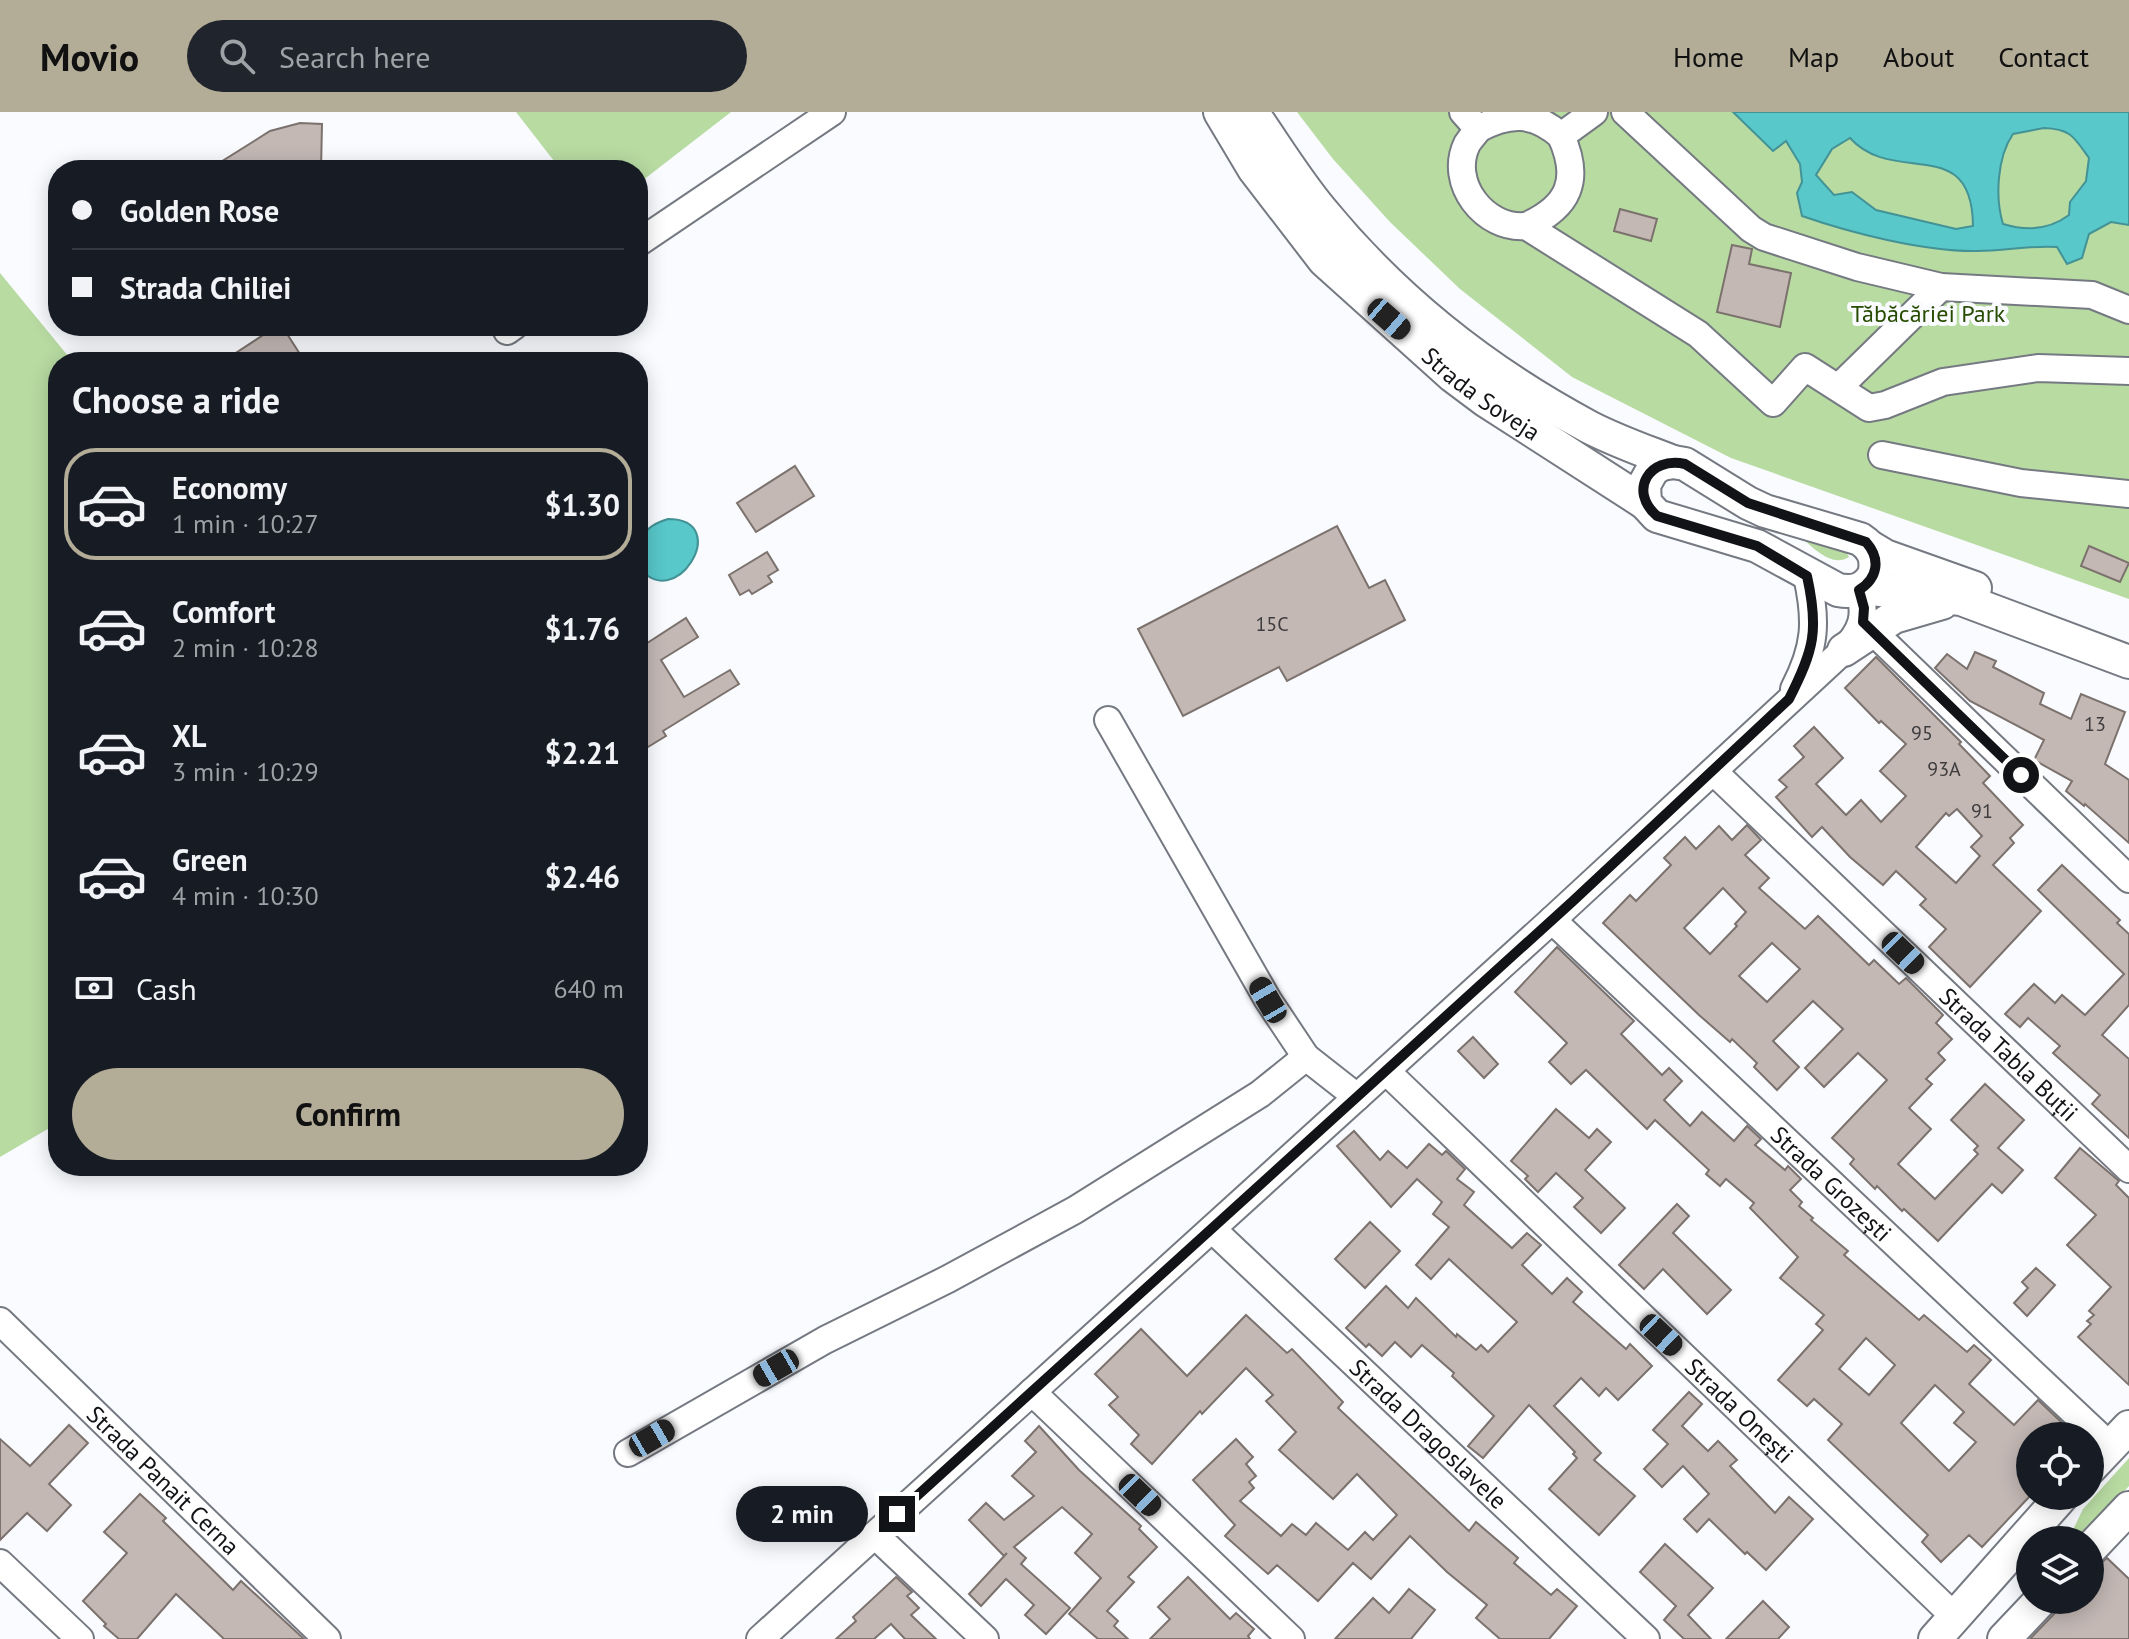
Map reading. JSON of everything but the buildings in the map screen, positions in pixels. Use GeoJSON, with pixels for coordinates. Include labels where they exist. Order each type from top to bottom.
{"type":"FeatureCollection","features":[{"type":"Feature","properties":{"kind":"main road","name":"Strada Soveja"},"geometry":{"type":"LineString","coordinates":[[1220,112],[1254,169],[1324,260],[1453,376],[1485,400],[1645,503],[1657,516],[1757,546],[1807,576],[1838,590],[1861,589]]}},
{"type":"Feature","properties":{"kind":"main road","name":"Strada Soveja"},"geometry":{"type":"LineString","coordinates":[[1252,112],[1331,221],[1408,301],[1453,340],[1534,395],[1591,428],[1673,462],[1685,464],[1757,507],[1854,536],[1870,547]]}},
{"type":"Feature","properties":{"kind":"main road"},"geometry":{"type":"LineString","coordinates":[[1645,503],[1646,479],[1653,469],[1673,462]]}},
{"type":"Feature","properties":{"kind":"main road"},"geometry":{"type":"LineString","coordinates":[[1861,589],[1875,570],[1875,556],[1870,547]]}},
{"type":"Feature","properties":{"kind":"main road"},"geometry":{"type":"LineString","coordinates":[[1870,547],[1885,556],[2129,640]]}},
{"type":"Feature","properties":{"kind":"main road"},"geometry":{"type":"LineString","coordinates":[[1861,589],[1961,599],[2129,662]]}},
{"type":"Feature","properties":{"kind":"main road"},"geometry":{"type":"LineString","coordinates":[[1844,650],[1867,627],[1904,613],[1961,599]]}},
{"type":"Feature","properties":{"kind":"main road"},"geometry":{"type":"LineString","coordinates":[[2104,1534],[2129,1508]]}},
{"type":"Feature","properties":{"kind":"main road"},"geometry":{"type":"LineString","coordinates":[[1947,1632],[2050,1510]]}},
{"type":"Feature","properties":{"kind":"main road"},"geometry":{"type":"LineString","coordinates":[[1947,1632],[1966,1618],[2016,1563]]}},
{"type":"Feature","properties":{"kind":"main road"},"geometry":{"type":"LineString","coordinates":[[2004,1639],[2028,1614]]}},
{"type":"Feature","properties":{"kind":"street"},"geometry":{"type":"LineString","coordinates":[[648,236],[832,112]]}},
{"type":"Feature","properties":{"kind":"street"},"geometry":{"type":"LineString","coordinates":[[1561,136],[1594,112]]}},
{"type":"Feature","properties":{"kind":"street"},"geometry":{"type":"LineString","coordinates":[[1625,112],[1751,229],[1764,237],[1857,267],[1941,287],[2092,295],[2129,310]]}},
{"type":"Feature","properties":{"kind":"street"},"geometry":{"type":"LineString","coordinates":[[1526,226],[1547,216],[1561,202],[1569,186],[1570,155],[1561,136],[1545,122],[1527,116],[1470,120],[1463,163],[1465,182],[1473,201],[1487,216],[1501,224],[1526,226],[1698,334],[1773,403],[1805,367],[1869,408],[1885,405],[1943,382],[2038,368],[2129,371]]}},
{"type":"Feature","properties":{"kind":"street"},"geometry":{"type":"LineString","coordinates":[[1839,387],[1941,287]]}},
{"type":"Feature","properties":{"kind":"street"},"geometry":{"type":"LineString","coordinates":[[1882,455],[2021,483],[2129,494]]}},
{"type":"Feature","properties":{"kind":"street"},"geometry":{"type":"LineString","coordinates":[[1789,699],[1809,657],[1813,639],[1814,618],[1807,576]]}},
{"type":"Feature","properties":{"kind":"street"},"geometry":{"type":"LineString","coordinates":[[1861,589],[1867,627],[2129,879]]}},
{"type":"Feature","properties":{"kind":"street"},"geometry":{"type":"LineString","coordinates":[[760,1639],[1552,920],[1844,650]]}},
{"type":"Feature","properties":{"kind":"street"},"geometry":{"type":"LineString","coordinates":[[1108,720],[1268,1000],[1306,1057],[1357,1097]]}},
{"type":"Feature","properties":{"kind":"street","name":"Strada Tabla Buții"},"geometry":{"type":"LineString","coordinates":[[1714,772],[2129,1169]]}},
{"type":"Feature","properties":{"kind":"street","name":"Strada Grozești"},"geometry":{"type":"LineString","coordinates":[[1552,920],[2110,1447]]}},
{"type":"Feature","properties":{"kind":"street"},"geometry":{"type":"LineString","coordinates":[[628,1453],[825,1340],[948,1279],[1075,1210],[1260,1094],[1306,1057]]}},
{"type":"Feature","properties":{"kind":"street","name":"Strada Onești"},"geometry":{"type":"LineString","coordinates":[[1386,1071],[1947,1632]]}},
{"type":"Feature","properties":{"kind":"street","name":"Strada Dragoslavele"},"geometry":{"type":"LineString","coordinates":[[1212,1229],[1646,1639]]}},
{"type":"Feature","properties":{"kind":"street","name":"Strada Panait Cerna"},"geometry":{"type":"LineString","coordinates":[[0,1321],[327,1639]]}},
{"type":"Feature","properties":{"kind":"street"},"geometry":{"type":"LineString","coordinates":[[1032,1392],[1291,1639]]}},
{"type":"Feature","properties":{"kind":"street"},"geometry":{"type":"LineString","coordinates":[[875,1535],[985,1639]]}},
{"type":"Feature","properties":{"kind":"street"},"geometry":{"type":"LineString","coordinates":[[0,1563],[80,1639]]}},
{"type":"Feature","properties":{"kind":"green space"},"geometry":{"type":"Polygon","coordinates":[[[516,112],[731,112],[648,176],[648,160],[553,160],[516,112]]]}},
{"type":"Feature","properties":{"kind":"green space","name":"Tăbăcăriei Park"},"geometry":{"type":"Polygon","coordinates":[[[1297,112],[2129,112],[2129,599],[1731,458],[1572,377],[1460,289],[1390,222],[1333,159],[1297,112]]]}},
{"type":"Feature","properties":{"kind":"green space"},"geometry":{"type":"Polygon","coordinates":[[[0,273],[48,332],[48,336],[52,336],[65,352],[48,352],[48,1129],[0,1157],[0,273]]]}},
{"type":"Feature","properties":{"kind":"green space"},"geometry":{"type":"Polygon","coordinates":[[[1797,534],[1843,547],[1849,557],[1842,560],[1828,558],[1797,534]]]}},
{"type":"Feature","properties":{"kind":"green space"},"geometry":{"type":"Polygon","coordinates":[[[2129,1458],[2129,1486],[2092,1526],[2075,1526],[2083,1510],[2104,1510],[2104,1486],[2129,1458]]]}},
{"type":"Feature","properties":{"kind":"water"},"geometry":{"type":"Polygon","coordinates":[[[1733,112],[2129,112],[2129,225],[2111,222],[2089,234],[2082,258],[2067,264],[2057,247],[1957,250],[1888,240],[1802,216],[1797,193],[1802,182],[1800,164],[1786,141],[1773,151],[1733,112]],[[2044,128],[2013,134],[2008,143],[1999,178],[2003,224],[2037,228],[2061,220],[2069,215],[2070,202],[2086,181],[2089,158],[2079,145],[2066,132],[2044,128]],[[1850,138],[1832,149],[1816,175],[1834,195],[1852,192],[1876,210],[1956,229],[1973,226],[1969,197],[1960,179],[1928,165],[1888,159],[1868,152],[1850,138]]]}},
{"type":"Feature","properties":{"kind":"water"},"geometry":{"type":"Polygon","coordinates":[[[668,519],[687,523],[696,534],[697,548],[691,562],[681,574],[667,580],[652,578],[648,574],[648,529],[668,519]]]}},
{"type":"Feature","properties":{"kind":"route"},"geometry":{"type":"LineString","coordinates":[[897,1514],[1573,901],[1789,699],[1809,657],[1813,639],[1814,618],[1807,576],[1757,546],[1657,516],[1645,503],[1643,494],[1646,479],[1653,469],[1673,462],[1685,464],[1765,511],[1866,542],[1876,563],[1874,575],[1859,590],[1864,608],[1863,622],[2021,775]]}}]}
